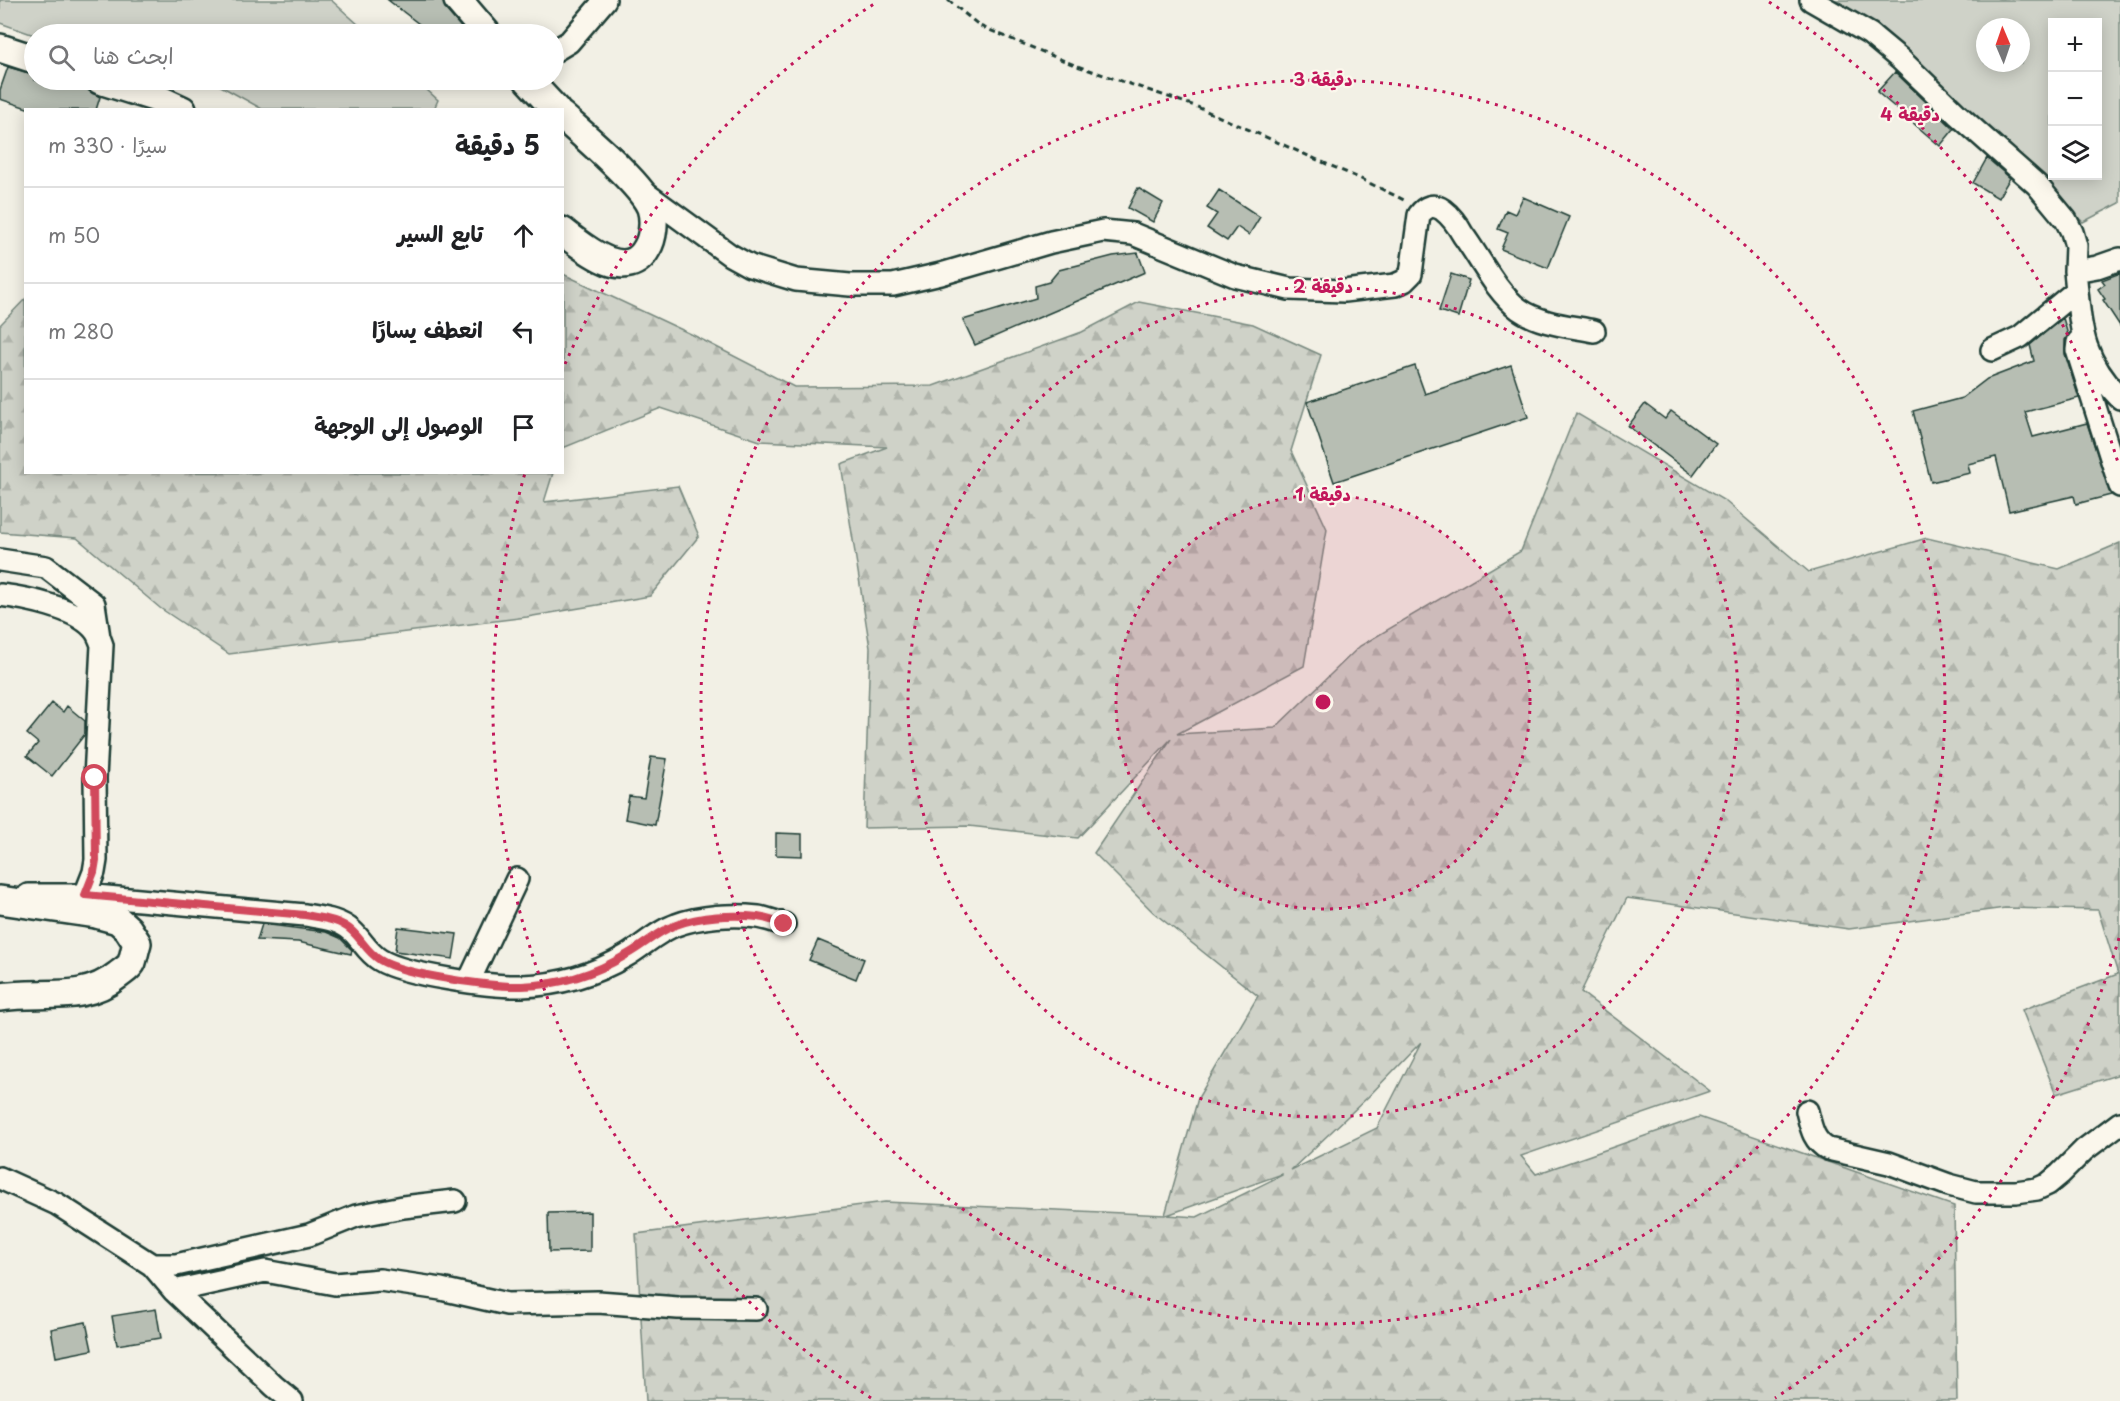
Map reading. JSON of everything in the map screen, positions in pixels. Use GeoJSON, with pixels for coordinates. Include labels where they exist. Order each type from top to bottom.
{"type":"FeatureCollection","features":[{"type":"Feature","properties":{"kind":"main road"},"geometry":{"type":"LineString","coordinates":[[458,0],[478,24]]}},
{"type":"Feature","properties":{"kind":"main road"},"geometry":{"type":"LineString","coordinates":[[0,48],[24,56]]}},
{"type":"Feature","properties":{"kind":"main road"},"geometry":{"type":"LineString","coordinates":[[132,90],[178,108]]}},
{"type":"Feature","properties":{"kind":"main road"},"geometry":{"type":"LineString","coordinates":[[537,90],[554,108]]}},
{"type":"Feature","properties":{"kind":"main road"},"geometry":{"type":"LineString","coordinates":[[564,118],[636,186],[651,208],[653,224],[651,242],[642,257],[632,264],[621,265],[603,259],[564,232]]}},
{"type":"Feature","properties":{"kind":"main road"},"geometry":{"type":"LineString","coordinates":[[0,898],[64,911],[96,914],[118,920],[128,929],[137,944],[131,964],[114,978],[93,990],[67,994],[17,994],[0,997]]}},
{"type":"Feature","properties":{"kind":"street"},"geometry":{"type":"LineString","coordinates":[[564,45],[606,0]]}},
{"type":"Feature","properties":{"kind":"street"},"geometry":{"type":"LineString","coordinates":[[1811,0],[1870,34],[1885,46],[2037,185],[2066,220],[2076,246],[2076,281],[2083,337],[2090,359],[2108,386],[2120,398]]}},
{"type":"Feature","properties":{"kind":"street"},"geometry":{"type":"LineString","coordinates":[[636,186],[730,255],[750,267],[796,280],[850,285],[893,285],[941,274],[1051,242],[1103,231],[1132,234],[1235,276],[1289,289],[1344,291],[1395,285],[1404,281],[1411,274],[1419,215],[1429,207],[1442,209],[1455,222],[1504,296],[1517,308],[1530,316],[1594,331]]}},
{"type":"Feature","properties":{"kind":"street"},"geometry":{"type":"LineString","coordinates":[[1992,350],[2020,337],[2076,281],[2097,267],[2120,259]]}},
{"type":"Feature","properties":{"kind":"street"},"geometry":{"type":"LineString","coordinates":[[2083,337],[2078,342],[2077,350],[2120,486]]}},
{"type":"Feature","properties":{"kind":"street"},"geometry":{"type":"LineString","coordinates":[[0,560],[46,567],[94,604],[102,645],[95,778],[96,860],[85,895]]}},
{"type":"Feature","properties":{"kind":"street"},"geometry":{"type":"LineString","coordinates":[[0,595],[64,610],[91,626],[99,637]]}},
{"type":"Feature","properties":{"kind":"street"},"geometry":{"type":"LineString","coordinates":[[469,981],[517,879]]}},
{"type":"Feature","properties":{"kind":"street"},"geometry":{"type":"LineString","coordinates":[[0,898],[85,895],[305,915],[335,920],[351,930],[369,952],[381,961],[400,969],[469,981],[519,986],[540,986],[599,969],[676,925],[702,918],[758,917],[784,924]]}},
{"type":"Feature","properties":{"kind":"street"},"geometry":{"type":"LineString","coordinates":[[1807,1111],[1814,1136],[1828,1149],[1889,1163],[1949,1185],[1976,1192],[2016,1192],[2037,1189],[2048,1184],[2120,1123]]}},
{"type":"Feature","properties":{"kind":"street"},"geometry":{"type":"LineString","coordinates":[[0,1178],[57,1203],[152,1265],[174,1291],[292,1401]]}},
{"type":"Feature","properties":{"kind":"street"},"geometry":{"type":"LineString","coordinates":[[152,1265],[176,1265],[309,1235],[356,1216],[403,1207],[455,1201]]}},
{"type":"Feature","properties":{"kind":"street"},"geometry":{"type":"LineString","coordinates":[[174,1291],[265,1271],[335,1284],[380,1280],[441,1289],[507,1304],[598,1302],[678,1308],[756,1309]]}},
{"type":"Feature","properties":{"kind":"path"},"geometry":{"type":"LineString","coordinates":[[948,0],[980,26],[1077,66],[1195,106],[1424,209]]}},
{"type":"Feature","properties":{"kind":"green space"},"geometry":{"type":"Polygon","coordinates":[[[0,0],[331,0],[358,24],[24,24],[24,31],[0,23],[0,0]]]}},
{"type":"Feature","properties":{"kind":"green space"},"geometry":{"type":"Polygon","coordinates":[[[1837,0],[2120,0],[2120,203],[2083,222],[1837,0]]]}},
{"type":"Feature","properties":{"kind":"green space"},"geometry":{"type":"Polygon","coordinates":[[[228,90],[427,90],[438,100],[434,108],[260,108],[228,90]]]}},
{"type":"Feature","properties":{"kind":"green space"},"geometry":{"type":"Polygon","coordinates":[[[564,274],[693,335],[794,387],[933,386],[1082,332],[1139,302],[1253,324],[1321,355],[1291,451],[1327,529],[1304,666],[1177,734],[1275,728],[1360,646],[1521,551],[1576,413],[1725,501],[1809,572],[1927,538],[2059,569],[2120,543],[2120,1074],[2056,1094],[2022,1010],[2118,974],[2098,910],[2005,908],[1849,929],[1627,898],[1581,992],[1710,1091],[1521,1156],[1536,1174],[1699,1117],[1954,1206],[1957,1401],[646,1401],[636,1234],[885,1202],[1165,1215],[1198,1098],[1258,996],[1153,912],[1094,853],[1171,739],[1078,838],[969,826],[864,828],[870,648],[841,464],[887,447],[760,441],[661,408],[564,448],[564,274]],[[1421,1042],[1368,1097],[1291,1170],[1377,1128],[1421,1042]],[[1282,1174],[1167,1215],[1197,1217],[1282,1175],[1282,1174]]]}},
{"type":"Feature","properties":{"kind":"green space"},"geometry":{"type":"Polygon","coordinates":[[[24,300],[24,474],[553,474],[544,502],[678,486],[699,536],[650,596],[527,617],[229,654],[160,608],[77,538],[0,532],[0,325],[24,300]]]}},
{"type":"Feature","properties":{"kind":"building"},"geometry":{"type":"Polygon","coordinates":[[[388,0],[443,0],[446,10],[458,24],[419,24],[388,0]]]}},
{"type":"Feature","properties":{"kind":"building"},"geometry":{"type":"Polygon","coordinates":[[[8,67],[24,71],[24,90],[88,90],[100,97],[97,108],[27,108],[0,99],[0,90],[8,67]]]}},
{"type":"Feature","properties":{"kind":"building"},"geometry":{"type":"Polygon","coordinates":[[[1895,72],[1954,129],[1940,146],[1877,92],[1895,72]]]}},
{"type":"Feature","properties":{"kind":"building"},"geometry":{"type":"Polygon","coordinates":[[[1987,158],[2010,178],[1998,198],[1973,183],[1987,158]]]}},
{"type":"Feature","properties":{"kind":"building"},"geometry":{"type":"Polygon","coordinates":[[[1138,188],[1163,203],[1153,222],[1128,208],[1138,188]]]}},
{"type":"Feature","properties":{"kind":"building"},"geometry":{"type":"Polygon","coordinates":[[[1219,190],[1260,217],[1249,235],[1237,227],[1227,241],[1207,228],[1217,214],[1207,208],[1219,190]]]}},
{"type":"Feature","properties":{"kind":"building"},"geometry":{"type":"Polygon","coordinates":[[[1523,197],[1569,217],[1548,268],[1501,249],[1508,233],[1498,229],[1506,210],[1515,214],[1523,197]]]}},
{"type":"Feature","properties":{"kind":"building"},"geometry":{"type":"Polygon","coordinates":[[[1138,253],[1145,272],[975,345],[963,320],[1036,298],[1035,286],[1049,282],[1059,270],[1113,256],[1138,253]]]}},
{"type":"Feature","properties":{"kind":"building"},"geometry":{"type":"Polygon","coordinates":[[[2120,273],[2120,326],[2098,289],[2105,284],[2102,280],[2120,273]]]}},
{"type":"Feature","properties":{"kind":"building"},"geometry":{"type":"Polygon","coordinates":[[[1451,274],[1469,280],[1458,317],[1439,311],[1451,274]]]}},
{"type":"Feature","properties":{"kind":"building"},"geometry":{"type":"Polygon","coordinates":[[[2063,318],[2068,335],[2065,340],[2065,354],[2079,398],[2025,412],[2033,437],[2087,423],[2111,495],[2076,504],[2074,496],[2009,511],[1996,457],[1968,464],[1970,473],[1931,482],[1913,411],[1962,398],[1987,379],[2034,361],[2030,345],[2063,318]]]}},
{"type":"Feature","properties":{"kind":"building"},"geometry":{"type":"Polygon","coordinates":[[[1511,365],[1528,417],[1334,482],[1307,402],[1415,366],[1425,394],[1511,365]]]}},
{"type":"Feature","properties":{"kind":"building"},"geometry":{"type":"Polygon","coordinates":[[[1645,404],[1665,419],[1671,411],[1716,444],[1693,475],[1628,426],[1645,404]]]}},
{"type":"Feature","properties":{"kind":"building"},"geometry":{"type":"Polygon","coordinates":[[[52,703],[63,712],[67,706],[85,721],[85,734],[52,776],[27,756],[38,743],[27,734],[52,703]]]}},
{"type":"Feature","properties":{"kind":"building"},"geometry":{"type":"Polygon","coordinates":[[[651,757],[667,759],[655,825],[625,819],[629,796],[644,798],[651,757]]]}},
{"type":"Feature","properties":{"kind":"building"},"geometry":{"type":"Polygon","coordinates":[[[776,833],[802,834],[802,856],[776,855],[776,833]]]}},
{"type":"Feature","properties":{"kind":"building"},"geometry":{"type":"Polygon","coordinates":[[[262,924],[326,932],[340,938],[352,950],[351,954],[298,942],[257,940],[262,924]]]}},
{"type":"Feature","properties":{"kind":"building"},"geometry":{"type":"Polygon","coordinates":[[[398,927],[457,934],[453,959],[395,951],[398,927]]]}},
{"type":"Feature","properties":{"kind":"building"},"geometry":{"type":"Polygon","coordinates":[[[818,940],[864,959],[856,979],[809,960],[818,940]]]}},
{"type":"Feature","properties":{"kind":"building"},"geometry":{"type":"Polygon","coordinates":[[[590,1212],[590,1251],[549,1252],[548,1213],[590,1212]]]}},
{"type":"Feature","properties":{"kind":"building"},"geometry":{"type":"Polygon","coordinates":[[[156,1309],[161,1338],[117,1345],[112,1316],[156,1309]]]}},
{"type":"Feature","properties":{"kind":"building"},"geometry":{"type":"Polygon","coordinates":[[[86,1322],[92,1350],[56,1357],[51,1329],[86,1322]]]}},
{"type":"Feature","properties":{"kind":"route"},"geometry":{"type":"LineString","coordinates":[[95,778],[96,860],[85,895],[187,903],[335,920],[351,930],[369,952],[381,961],[400,969],[469,981],[540,986],[599,969],[676,925],[702,918],[758,917],[784,924]]}}]}
